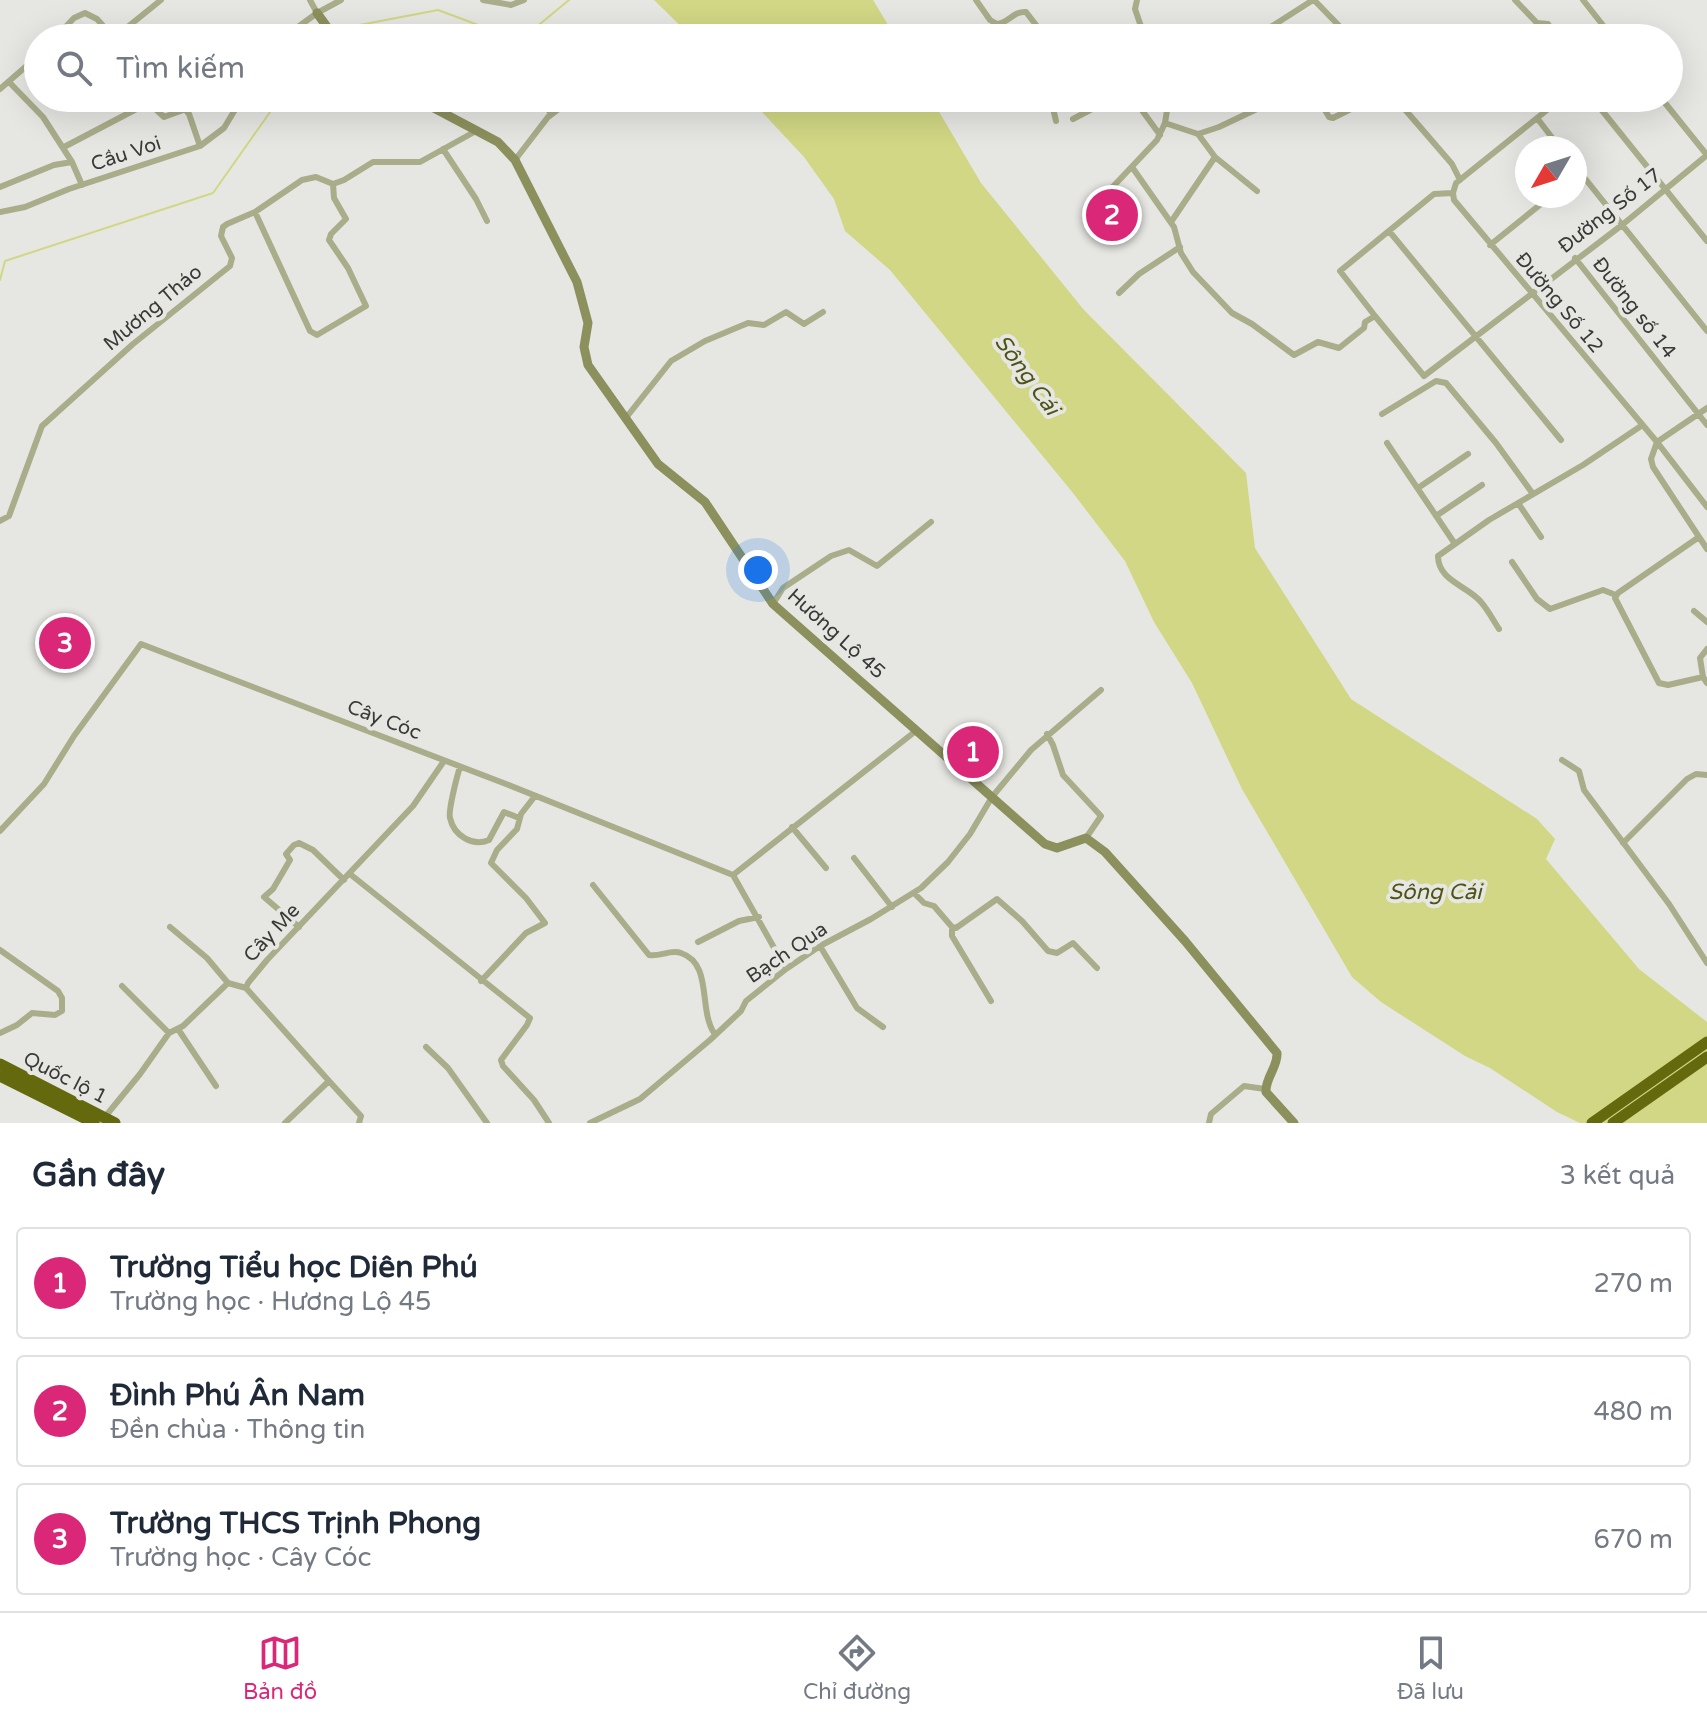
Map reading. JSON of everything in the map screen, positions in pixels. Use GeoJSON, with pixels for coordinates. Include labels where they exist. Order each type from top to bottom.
{"type":"FeatureCollection","features":[{"type":"Feature","properties":{"kind":"highway"},"geometry":{"type":"LineString","coordinates":[[1592,1123],[1707,1042]]}},
{"type":"Feature","properties":{"kind":"highway"},"geometry":{"type":"LineString","coordinates":[[1613,1123],[1707,1057]]}},
{"type":"Feature","properties":{"kind":"highway","name":"Quốc lộ 1"},"geometry":{"type":"LineString","coordinates":[[0,1064],[103,1122]]}},
{"type":"Feature","properties":{"kind":"highway","name":"Quốc lộ 1"},"geometry":{"type":"LineString","coordinates":[[0,1076],[103,1122]]}},
{"type":"Feature","properties":{"kind":"street"},"geometry":{"type":"LineString","coordinates":[[131,24],[161,0]]}},
{"type":"Feature","properties":{"kind":"street"},"geometry":{"type":"LineString","coordinates":[[310,0],[325,24]]}},
{"type":"Feature","properties":{"kind":"street"},"geometry":{"type":"LineString","coordinates":[[302,24],[341,0]]}},
{"type":"Feature","properties":{"kind":"street"},"geometry":{"type":"LineString","coordinates":[[483,0],[511,5],[524,0]]}},
{"type":"Feature","properties":{"kind":"street"},"geometry":{"type":"LineString","coordinates":[[976,0],[990,20],[997,24],[1017,13],[1026,12],[1035,24]]}},
{"type":"Feature","properties":{"kind":"street"},"geometry":{"type":"LineString","coordinates":[[1137,0],[1135,9],[1140,24]]}},
{"type":"Feature","properties":{"kind":"street"},"geometry":{"type":"LineString","coordinates":[[1276,24],[1314,0],[1337,24]]}},
{"type":"Feature","properties":{"kind":"street"},"geometry":{"type":"LineString","coordinates":[[1515,0],[1537,23],[1548,24]]}},
{"type":"Feature","properties":{"kind":"street"},"geometry":{"type":"LineString","coordinates":[[1583,0],[1602,24]]}},
{"type":"Feature","properties":{"kind":"street"},"geometry":{"type":"LineString","coordinates":[[68,24],[85,13],[102,24]]}},
{"type":"Feature","properties":{"kind":"street"},"geometry":{"type":"LineString","coordinates":[[0,89],[24,70]]}},
{"type":"Feature","properties":{"kind":"street"},"geometry":{"type":"LineString","coordinates":[[10,83],[24,97]]}},
{"type":"Feature","properties":{"kind":"street"},"geometry":{"type":"LineString","coordinates":[[38,112],[64,147],[82,185]]}},
{"type":"Feature","properties":{"kind":"street"},"geometry":{"type":"LineString","coordinates":[[64,147],[131,112]]}},
{"type":"Feature","properties":{"kind":"street"},"geometry":{"type":"LineString","coordinates":[[159,112],[164,117],[178,112]]}},
{"type":"Feature","properties":{"kind":"street"},"geometry":{"type":"LineString","coordinates":[[187,112],[200,146]]}},
{"type":"Feature","properties":{"kind":"street","name":"Cầu Voi"},"geometry":{"type":"LineString","coordinates":[[0,212],[25,207],[200,146],[224,128],[234,112]]}},
{"type":"Feature","properties":{"kind":"street","name":"Hương Lộ 45"},"geometry":{"type":"LineString","coordinates":[[441,112],[498,142],[515,160],[577,282],[588,323],[584,347],[588,365],[664,470],[705,502],[773,604],[1048,846],[1061,847],[1086,838]]}},
{"type":"Feature","properties":{"kind":"street"},"geometry":{"type":"LineString","coordinates":[[515,160],[554,112]]}},
{"type":"Feature","properties":{"kind":"street"},"geometry":{"type":"LineString","coordinates":[[1054,112],[1056,121]]}},
{"type":"Feature","properties":{"kind":"street"},"geometry":{"type":"LineString","coordinates":[[1073,119],[1086,112]]}},
{"type":"Feature","properties":{"kind":"street"},"geometry":{"type":"LineString","coordinates":[[1143,112],[1160,135]]}},
{"type":"Feature","properties":{"kind":"street"},"geometry":{"type":"LineString","coordinates":[[1089,212],[1160,135],[1167,112]]}},
{"type":"Feature","properties":{"kind":"street"},"geometry":{"type":"LineString","coordinates":[[1198,134],[1251,112]]}},
{"type":"Feature","properties":{"kind":"street"},"geometry":{"type":"LineString","coordinates":[[1326,112],[1333,118],[1345,112]]}},
{"type":"Feature","properties":{"kind":"street"},"geometry":{"type":"LineString","coordinates":[[1407,112],[1452,164],[1460,180]]}},
{"type":"Feature","properties":{"kind":"street"},"geometry":{"type":"LineString","coordinates":[[1132,167],[1171,222],[1193,272],[1228,309],[1292,355],[1297,355],[1318,342],[1339,348],[1375,316],[1340,271],[1434,194],[1453,193],[1460,180],[1544,112]]}},
{"type":"Feature","properties":{"kind":"street"},"geometry":{"type":"LineString","coordinates":[[1603,112],[1707,241]]}},
{"type":"Feature","properties":{"kind":"street"},"geometry":{"type":"LineString","coordinates":[[1672,112],[1707,155]]}},
{"type":"Feature","properties":{"kind":"street"},"geometry":{"type":"LineString","coordinates":[[1537,118],[1551,136]]}},
{"type":"Feature","properties":{"kind":"street"},"geometry":{"type":"LineString","coordinates":[[1165,123],[1198,134],[1215,157],[1257,191]]}},
{"type":"Feature","properties":{"kind":"street","name":"Mương Tháo"},"geometry":{"type":"LineString","coordinates":[[0,521],[9,516],[42,426],[133,344],[230,266],[232,258],[222,239],[222,230],[227,224],[255,212],[306,178],[321,178],[333,184],[381,160],[420,162],[476,131]]}},
{"type":"Feature","properties":{"kind":"street"},"geometry":{"type":"LineString","coordinates":[[443,149],[487,221]]}},
{"type":"Feature","properties":{"kind":"street","name":"Đường Số 17"},"geometry":{"type":"LineString","coordinates":[[1375,316],[1424,376],[1622,225],[1707,155]]}},
{"type":"Feature","properties":{"kind":"street"},"geometry":{"type":"LineString","coordinates":[[1171,222],[1215,157]]}},
{"type":"Feature","properties":{"kind":"street"},"geometry":{"type":"LineString","coordinates":[[0,187],[54,165],[72,162]]}},
{"type":"Feature","properties":{"kind":"street"},"geometry":{"type":"LineString","coordinates":[[255,212],[310,331],[317,335],[366,306],[355,281],[329,240],[346,219],[334,198],[333,184]]}},
{"type":"Feature","properties":{"kind":"street"},"geometry":{"type":"LineString","coordinates":[[1587,184],[1707,331]]}},
{"type":"Feature","properties":{"kind":"street","name":"Đường Số 12"},"geometry":{"type":"LineString","coordinates":[[1453,193],[1456,204],[1657,442]]}},
{"type":"Feature","properties":{"kind":"street"},"geometry":{"type":"LineString","coordinates":[[1490,245],[1536,208]]}},
{"type":"Feature","properties":{"kind":"street"},"geometry":{"type":"LineString","coordinates":[[1389,231],[1561,440]]}},
{"type":"Feature","properties":{"kind":"street"},"geometry":{"type":"LineString","coordinates":[[1119,293],[1139,274],[1180,247]]}},
{"type":"Feature","properties":{"kind":"street","name":"Đường số 14"},"geometry":{"type":"LineString","coordinates":[[1575,258],[1707,425]]}},
{"type":"Feature","properties":{"kind":"street"},"geometry":{"type":"LineString","coordinates":[[625,419],[667,365],[705,341],[748,323],[764,325],[786,312],[804,324],[823,312]]}},
{"type":"Feature","properties":{"kind":"street"},"geometry":{"type":"LineString","coordinates":[[1382,414],[1436,381],[1446,383],[1533,494]]}},
{"type":"Feature","properties":{"kind":"street"},"geometry":{"type":"LineString","coordinates":[[1707,408],[1657,442],[1651,459],[1653,467],[1707,549]]}},
{"type":"Feature","properties":{"kind":"street"},"geometry":{"type":"LineString","coordinates":[[1499,629],[1479,599],[1451,581],[1439,564],[1439,554],[1641,426]]}},
{"type":"Feature","properties":{"kind":"street"},"geometry":{"type":"LineString","coordinates":[[1657,442],[1707,507]]}},
{"type":"Feature","properties":{"kind":"street"},"geometry":{"type":"LineString","coordinates":[[1387,443],[1455,544]]}},
{"type":"Feature","properties":{"kind":"street"},"geometry":{"type":"LineString","coordinates":[[1418,488],[1468,454]]}},
{"type":"Feature","properties":{"kind":"street"},"geometry":{"type":"LineString","coordinates":[[1436,516],[1482,485]]}},
{"type":"Feature","properties":{"kind":"street"},"geometry":{"type":"LineString","coordinates":[[1518,503],[1541,537]]}},
{"type":"Feature","properties":{"kind":"street"},"geometry":{"type":"LineString","coordinates":[[773,604],[783,588],[831,556],[849,550],[877,566],[931,522]]}},
{"type":"Feature","properties":{"kind":"street"},"geometry":{"type":"LineString","coordinates":[[1616,595],[1699,537]]}},
{"type":"Feature","properties":{"kind":"street"},"geometry":{"type":"LineString","coordinates":[[1512,562],[1537,599],[1547,608],[1556,608],[1603,590],[1616,595],[1640,652],[1659,683],[1668,685],[1705,680],[1700,658],[1707,649]]}},
{"type":"Feature","properties":{"kind":"street"},"geometry":{"type":"LineString","coordinates":[[1694,611],[1707,622]]}},
{"type":"Feature","properties":{"kind":"street","name":"Cây Cóc"},"geometry":{"type":"LineString","coordinates":[[0,831],[44,784],[74,736],[141,644],[733,875]]}},
{"type":"Feature","properties":{"kind":"street","name":"Bạch Qua"},"geometry":{"type":"LineString","coordinates":[[590,1123],[640,1099],[710,1040],[741,1011],[746,1001],[786,969],[820,946],[915,894],[955,853],[992,797],[1047,734],[1101,690]]}},
{"type":"Feature","properties":{"kind":"street"},"geometry":{"type":"LineString","coordinates":[[786,969],[733,875],[917,730]]}},
{"type":"Feature","properties":{"kind":"street"},"geometry":{"type":"LineString","coordinates":[[1047,734],[1063,775],[1101,816],[1086,838],[1101,847],[1185,941],[1277,1053],[1265,1089],[1294,1123]]}},
{"type":"Feature","properties":{"kind":"street"},"geometry":{"type":"LineString","coordinates":[[1562,760],[1579,771],[1584,790],[1669,904],[1707,963]]}},
{"type":"Feature","properties":{"kind":"street","name":"Cây Me"},"geometry":{"type":"LineString","coordinates":[[359,1123],[361,1116],[357,1109],[246,988],[267,960],[413,806],[444,761]]}},
{"type":"Feature","properties":{"kind":"street"},"geometry":{"type":"LineString","coordinates":[[460,767],[449,813],[454,826],[466,839],[474,843],[489,840],[501,813],[519,818]]}},
{"type":"Feature","properties":{"kind":"street"},"geometry":{"type":"LineString","coordinates":[[1623,843],[1690,777],[1707,775]]}},
{"type":"Feature","properties":{"kind":"street"},"geometry":{"type":"LineString","coordinates":[[481,981],[526,933],[545,923],[526,898],[491,865],[497,850],[517,829],[519,818],[535,796]]}},
{"type":"Feature","properties":{"kind":"street"},"geometry":{"type":"LineString","coordinates":[[792,827],[826,868]]}},
{"type":"Feature","properties":{"kind":"street"},"geometry":{"type":"LineString","coordinates":[[299,927],[264,897],[288,867],[290,860],[286,854],[299,843],[313,850],[530,1018],[501,1060],[549,1123]]}},
{"type":"Feature","properties":{"kind":"street"},"geometry":{"type":"LineString","coordinates":[[854,858],[892,907]]}},
{"type":"Feature","properties":{"kind":"street"},"geometry":{"type":"LineString","coordinates":[[593,885],[649,955],[678,951],[696,965],[705,984],[705,1014],[714,1033]]}},
{"type":"Feature","properties":{"kind":"street"},"geometry":{"type":"LineString","coordinates":[[915,894],[924,903],[934,906],[952,927],[952,936],[991,1001]]}},
{"type":"Feature","properties":{"kind":"street"},"geometry":{"type":"LineString","coordinates":[[952,927],[956,928],[997,899],[1022,921],[1048,951],[1057,953],[1073,943],[1097,968]]}},
{"type":"Feature","properties":{"kind":"street"},"geometry":{"type":"LineString","coordinates":[[698,942],[739,921],[759,917]]}},
{"type":"Feature","properties":{"kind":"street"},"geometry":{"type":"LineString","coordinates":[[170,927],[207,958],[228,983],[246,988]]}},
{"type":"Feature","properties":{"kind":"street"},"geometry":{"type":"LineString","coordinates":[[820,946],[857,1008],[883,1027]]}},
{"type":"Feature","properties":{"kind":"street"},"geometry":{"type":"LineString","coordinates":[[0,950],[58,991],[62,1006],[62,1011],[55,1015],[32,1013],[0,1033]]}},
{"type":"Feature","properties":{"kind":"street"},"geometry":{"type":"LineString","coordinates":[[103,1122],[169,1033],[178,1029],[228,983]]}},
{"type":"Feature","properties":{"kind":"street"},"geometry":{"type":"LineString","coordinates":[[122,986],[169,1033]]}},
{"type":"Feature","properties":{"kind":"street"},"geometry":{"type":"LineString","coordinates":[[178,1029],[216,1086]]}},
{"type":"Feature","properties":{"kind":"street"},"geometry":{"type":"LineString","coordinates":[[426,1047],[448,1068],[487,1123]]}},
{"type":"Feature","properties":{"kind":"street"},"geometry":{"type":"LineString","coordinates":[[285,1123],[329,1081]]}},
{"type":"Feature","properties":{"kind":"street"},"geometry":{"type":"LineString","coordinates":[[1209,1123],[1211,1114],[1244,1086],[1265,1089]]}},
{"type":"Feature","properties":{"kind":"water"},"geometry":{"type":"Polygon","coordinates":[[[654,0],[873,0],[888,24],[679,24],[654,0]]]}},
{"type":"Feature","properties":{"kind":"water","name":"Sông Cái"},"geometry":{"type":"Polygon","coordinates":[[[762,112],[939,112],[981,183],[1084,310],[1246,473],[1255,548],[1351,699],[1537,819],[1555,839],[1546,859],[1639,969],[1707,1022],[1707,1123],[1580,1123],[1465,1056],[1381,1002],[1352,977],[1242,789],[1192,683],[1154,622],[1125,561],[890,270],[845,231],[834,199],[804,157],[762,112]]]}},
{"type":"Feature","properties":{"kind":"waterway"},"geometry":{"type":"LineString","coordinates":[[540,24],[569,0]]}},
{"type":"Feature","properties":{"kind":"waterway"},"geometry":{"type":"LineString","coordinates":[[365,24],[438,10],[476,24]]}},
{"type":"Feature","properties":{"kind":"waterway"},"geometry":{"type":"LineString","coordinates":[[0,280],[5,261],[213,193],[270,112]]}},
{"type":"Feature","properties":{"kind":"place","name":"Đình Phú Ân Nam"},"geometry":{"type":"Point","coordinates":[1112,215]}},
{"type":"Feature","properties":{"kind":"place","name":"Trường THCS Trịnh Phong"},"geometry":{"type":"Point","coordinates":[65,643]}},
{"type":"Feature","properties":{"kind":"place","name":"Trường Tiểu học Diên Phú"},"geometry":{"type":"Point","coordinates":[973,752]}}]}
